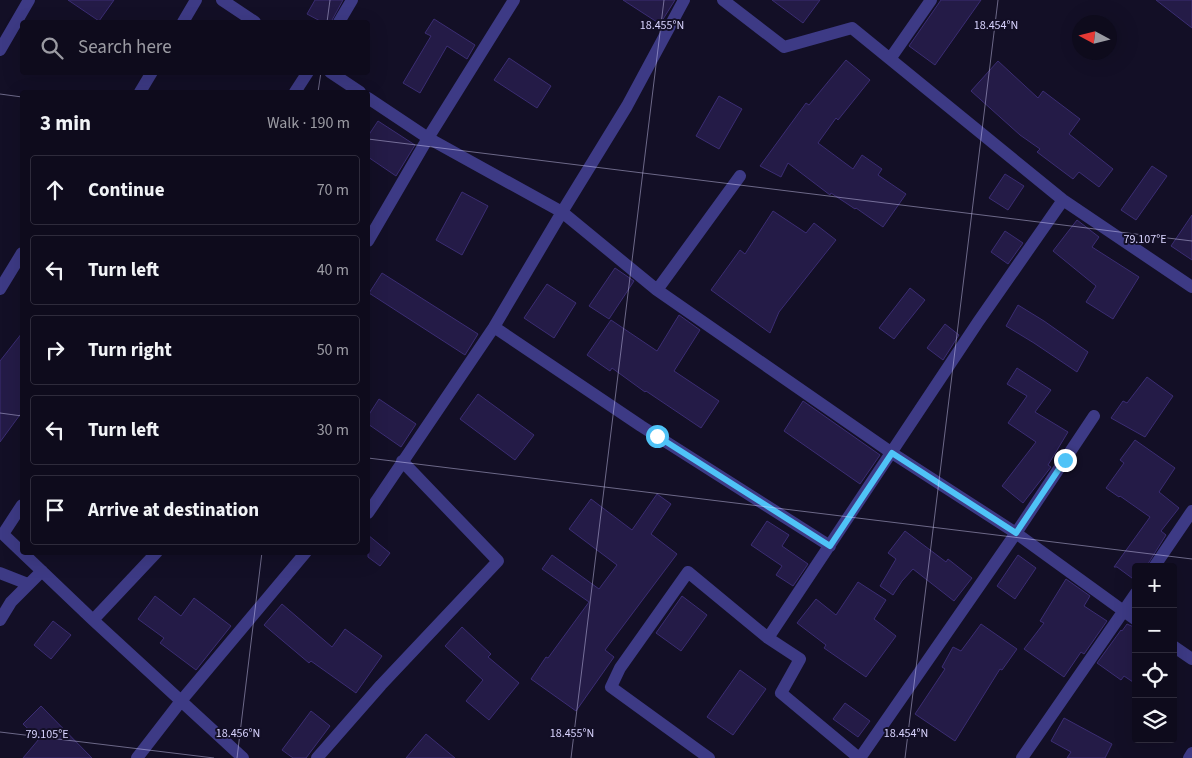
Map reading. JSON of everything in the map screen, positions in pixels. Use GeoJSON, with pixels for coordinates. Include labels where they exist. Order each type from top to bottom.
{"type":"FeatureCollection","features":[{"type":"Feature","properties":{"kind":"street"},"geometry":{"type":"LineString","coordinates":[[0,50],[29,0]]}},
{"type":"Feature","properties":{"kind":"street"},"geometry":{"type":"LineString","coordinates":[[183,20],[196,0]]}},
{"type":"Feature","properties":{"kind":"street"},"geometry":{"type":"LineString","coordinates":[[222,0],[252,20]]}},
{"type":"Feature","properties":{"kind":"street"},"geometry":{"type":"LineString","coordinates":[[340,20],[352,0]]}},
{"type":"Feature","properties":{"kind":"street"},"geometry":{"type":"LineString","coordinates":[[370,238],[428,138],[514,0]]}},
{"type":"Feature","properties":{"kind":"street"},"geometry":{"type":"LineString","coordinates":[[370,510],[494,327],[627,106],[684,0]]}},
{"type":"Feature","properties":{"kind":"street"},"geometry":{"type":"LineString","coordinates":[[723,0],[784,47],[852,28],[1063,200],[1192,287]]}},
{"type":"Feature","properties":{"kind":"street"},"geometry":{"type":"LineString","coordinates":[[890,59],[931,0]]}},
{"type":"Feature","properties":{"kind":"street"},"geometry":{"type":"LineString","coordinates":[[141,90],[150,75]]}},
{"type":"Feature","properties":{"kind":"street"},"geometry":{"type":"LineString","coordinates":[[296,90],[306,75]]}},
{"type":"Feature","properties":{"kind":"street"},"geometry":{"type":"LineString","coordinates":[[334,75],[357,90]]}},
{"type":"Feature","properties":{"kind":"street"},"geometry":{"type":"LineString","coordinates":[[370,99],[428,138],[562,212],[657,290],[892,453],[1016,533],[1132,618]]}},
{"type":"Feature","properties":{"kind":"street"},"geometry":{"type":"LineString","coordinates":[[657,290],[740,176]]}},
{"type":"Feature","properties":{"kind":"street"},"geometry":{"type":"LineString","coordinates":[[768,638],[978,322],[1063,200]]}},
{"type":"Feature","properties":{"kind":"street"},"geometry":{"type":"LineString","coordinates":[[2,280],[20,256]]}},
{"type":"Feature","properties":{"kind":"street"},"geometry":{"type":"LineString","coordinates":[[494,327],[641,426],[830,546]]}},
{"type":"Feature","properties":{"kind":"street"},"geometry":{"type":"LineString","coordinates":[[708,758],[610,687],[620,668],[688,572],[768,638],[800,659],[782,693],[859,758],[1016,533],[1094,416]]}},
{"type":"Feature","properties":{"kind":"street"},"geometry":{"type":"LineString","coordinates":[[317,758],[381,685],[498,561],[402,461]]}},
{"type":"Feature","properties":{"kind":"street"},"geometry":{"type":"LineString","coordinates":[[20,508],[2,533],[20,550]]}},
{"type":"Feature","properties":{"kind":"street"},"geometry":{"type":"LineString","coordinates":[[1157,563],[1192,511]]}},
{"type":"Feature","properties":{"kind":"street"},"geometry":{"type":"LineString","coordinates":[[25,555],[243,758]]}},
{"type":"Feature","properties":{"kind":"street"},"geometry":{"type":"LineString","coordinates":[[93,620],[154,555]]}},
{"type":"Feature","properties":{"kind":"street"},"geometry":{"type":"LineString","coordinates":[[137,758],[181,701],[303,555]]}},
{"type":"Feature","properties":{"kind":"street"},"geometry":{"type":"LineString","coordinates":[[0,620],[11,602],[42,571]]}},
{"type":"Feature","properties":{"kind":"street"},"geometry":{"type":"LineString","coordinates":[[0,573],[28,584]]}},
{"type":"Feature","properties":{"kind":"street"},"geometry":{"type":"LineString","coordinates":[[1022,758],[1132,599]]}},
{"type":"Feature","properties":{"kind":"street"},"geometry":{"type":"LineString","coordinates":[[1177,649],[1192,659]]}},
{"type":"Feature","properties":{"kind":"street"},"geometry":{"type":"LineString","coordinates":[[1188,758],[1192,753]]}},
{"type":"Feature","properties":{"kind":"building"},"geometry":{"type":"Polygon","coordinates":[[[68,0],[114,0],[100,20],[68,0]]]}},
{"type":"Feature","properties":{"kind":"building"},"geometry":{"type":"Polygon","coordinates":[[[315,0],[343,0],[332,20],[318,20],[307,14],[315,0]]]}},
{"type":"Feature","properties":{"kind":"building"},"geometry":{"type":"Polygon","coordinates":[[[623,0],[675,0],[660,24],[623,0]]]}},
{"type":"Feature","properties":{"kind":"building"},"geometry":{"type":"Polygon","coordinates":[[[772,0],[820,0],[803,23],[772,0]]]}},
{"type":"Feature","properties":{"kind":"building"},"geometry":{"type":"Polygon","coordinates":[[[941,0],[981,0],[935,65],[909,46],[941,0]]]}},
{"type":"Feature","properties":{"kind":"building"},"geometry":{"type":"Polygon","coordinates":[[[1156,0],[1192,0],[1192,28],[1156,0]]]}},
{"type":"Feature","properties":{"kind":"building"},"geometry":{"type":"Polygon","coordinates":[[[434,19],[475,45],[467,59],[447,46],[420,93],[403,83],[431,36],[425,33],[434,19]]]}},
{"type":"Feature","properties":{"kind":"building"},"geometry":{"type":"Polygon","coordinates":[[[509,58],[551,86],[537,108],[494,80],[509,58]]]}},
{"type":"Feature","properties":{"kind":"building"},"geometry":{"type":"Polygon","coordinates":[[[846,60],[870,80],[838,120],[836,118],[818,143],[853,169],[862,155],[882,169],[878,175],[906,194],[883,227],[856,208],[831,193],[830,195],[788,163],[781,177],[760,166],[806,103],[809,105],[846,60]]]}},
{"type":"Feature","properties":{"kind":"building"},"geometry":{"type":"Polygon","coordinates":[[[998,61],[1038,98],[1043,91],[1080,119],[1069,134],[1113,169],[1099,187],[1079,172],[1073,179],[1037,152],[1040,149],[1020,135],[971,91],[998,61]]]}},
{"type":"Feature","properties":{"kind":"building"},"geometry":{"type":"Polygon","coordinates":[[[719,96],[742,109],[719,149],[696,136],[719,96]]]}},
{"type":"Feature","properties":{"kind":"building"},"geometry":{"type":"Polygon","coordinates":[[[378,121],[415,145],[396,176],[370,158],[370,133],[378,121]]]}},
{"type":"Feature","properties":{"kind":"building"},"geometry":{"type":"Polygon","coordinates":[[[1152,166],[1167,176],[1136,220],[1121,210],[1152,166]]]}},
{"type":"Feature","properties":{"kind":"building"},"geometry":{"type":"Polygon","coordinates":[[[1005,174],[1024,186],[1008,210],[989,198],[1005,174]]]}},
{"type":"Feature","properties":{"kind":"building"},"geometry":{"type":"Polygon","coordinates":[[[462,192],[488,206],[462,255],[436,240],[462,192]]]}},
{"type":"Feature","properties":{"kind":"building"},"geometry":{"type":"Polygon","coordinates":[[[773,211],[806,233],[814,223],[836,240],[779,312],[770,333],[711,290],[740,250],[745,254],[773,211]]]}},
{"type":"Feature","properties":{"kind":"building"},"geometry":{"type":"Polygon","coordinates":[[[1192,215],[1192,260],[1171,246],[1192,215]]]}},
{"type":"Feature","properties":{"kind":"building"},"geometry":{"type":"Polygon","coordinates":[[[1077,220],[1099,237],[1092,247],[1139,277],[1113,319],[1086,302],[1096,286],[1053,251],[1077,220]]]}},
{"type":"Feature","properties":{"kind":"building"},"geometry":{"type":"Polygon","coordinates":[[[1005,231],[1023,243],[1008,264],[991,252],[1005,231]]]}},
{"type":"Feature","properties":{"kind":"building"},"geometry":{"type":"Polygon","coordinates":[[[615,268],[634,281],[609,319],[589,306],[615,268]]]}},
{"type":"Feature","properties":{"kind":"building"},"geometry":{"type":"Polygon","coordinates":[[[382,273],[478,334],[465,355],[370,294],[382,273]]]}},
{"type":"Feature","properties":{"kind":"building"},"geometry":{"type":"Polygon","coordinates":[[[547,284],[576,303],[554,338],[524,318],[547,284]]]}},
{"type":"Feature","properties":{"kind":"building"},"geometry":{"type":"Polygon","coordinates":[[[910,288],[925,300],[894,339],[879,328],[910,288]]]}},
{"type":"Feature","properties":{"kind":"building"},"geometry":{"type":"Polygon","coordinates":[[[1018,305],[1088,352],[1077,372],[1006,326],[1018,305]]]}},
{"type":"Feature","properties":{"kind":"building"},"geometry":{"type":"Polygon","coordinates":[[[679,315],[700,330],[674,371],[719,401],[701,428],[612,368],[610,371],[587,355],[611,320],[657,351],[679,315]]]}},
{"type":"Feature","properties":{"kind":"building"},"geometry":{"type":"Polygon","coordinates":[[[945,324],[959,335],[943,360],[927,348],[945,324]]]}},
{"type":"Feature","properties":{"kind":"building"},"geometry":{"type":"Polygon","coordinates":[[[20,336],[20,415],[0,442],[0,361],[20,336]]]}},
{"type":"Feature","properties":{"kind":"building"},"geometry":{"type":"Polygon","coordinates":[[[1017,368],[1051,390],[1035,412],[1068,432],[1048,465],[1051,467],[1023,503],[1002,486],[1036,442],[1008,423],[1027,396],[1007,384],[1017,368]]]}},
{"type":"Feature","properties":{"kind":"building"},"geometry":{"type":"Polygon","coordinates":[[[1147,377],[1173,396],[1145,437],[1111,418],[1123,401],[1127,403],[1147,377]]]}},
{"type":"Feature","properties":{"kind":"building"},"geometry":{"type":"Polygon","coordinates":[[[478,394],[534,435],[515,460],[460,419],[478,394]]]}},
{"type":"Feature","properties":{"kind":"building"},"geometry":{"type":"Polygon","coordinates":[[[379,399],[416,424],[401,447],[370,425],[370,413],[379,399]]]}},
{"type":"Feature","properties":{"kind":"building"},"geometry":{"type":"Polygon","coordinates":[[[803,401],[880,455],[860,484],[784,431],[803,401]]]}},
{"type":"Feature","properties":{"kind":"building"},"geometry":{"type":"Polygon","coordinates":[[[1135,440],[1175,468],[1159,492],[1179,508],[1161,531],[1166,535],[1148,563],[1132,563],[1132,578],[1117,567],[1114,567],[1150,517],[1106,488],[1124,463],[1120,460],[1135,440]]]}},
{"type":"Feature","properties":{"kind":"building"},"geometry":{"type":"Polygon","coordinates":[[[657,494],[671,504],[651,534],[677,554],[605,650],[614,657],[576,711],[531,679],[589,602],[542,569],[552,555],[599,589],[617,565],[569,529],[591,499],[632,530],[657,494]]]}},
{"type":"Feature","properties":{"kind":"building"},"geometry":{"type":"Polygon","coordinates":[[[767,521],[789,535],[782,546],[808,564],[793,586],[776,575],[782,566],[751,545],[767,521]]]}},
{"type":"Feature","properties":{"kind":"building"},"geometry":{"type":"Polygon","coordinates":[[[905,531],[946,562],[948,559],[972,578],[954,601],[913,569],[893,595],[880,586],[896,559],[888,553],[905,531]]]}},
{"type":"Feature","properties":{"kind":"building"},"geometry":{"type":"Polygon","coordinates":[[[370,537],[390,553],[380,566],[368,557],[370,555],[370,537]]]}},
{"type":"Feature","properties":{"kind":"building"},"geometry":{"type":"Polygon","coordinates":[[[1018,555],[1036,568],[1015,599],[997,586],[1018,555]]]}},
{"type":"Feature","properties":{"kind":"building"},"geometry":{"type":"Polygon","coordinates":[[[1066,579],[1090,596],[1084,606],[1107,621],[1084,654],[1081,652],[1064,677],[1024,649],[1044,623],[1040,621],[1066,579]]]}},
{"type":"Feature","properties":{"kind":"building"},"geometry":{"type":"Polygon","coordinates":[[[858,582],[886,600],[874,619],[896,636],[866,677],[824,648],[826,645],[797,623],[816,599],[836,615],[858,582]]]}},
{"type":"Feature","properties":{"kind":"building"},"geometry":{"type":"Polygon","coordinates":[[[155,596],[181,616],[194,598],[231,626],[196,670],[160,643],[164,638],[138,619],[155,596]]]}},
{"type":"Feature","properties":{"kind":"building"},"geometry":{"type":"Polygon","coordinates":[[[682,596],[707,615],[681,651],[656,633],[682,596]]]}},
{"type":"Feature","properties":{"kind":"building"},"geometry":{"type":"Polygon","coordinates":[[[282,604],[332,647],[345,629],[382,656],[356,693],[311,661],[309,663],[264,625],[282,604]]]}},
{"type":"Feature","properties":{"kind":"building"},"geometry":{"type":"Polygon","coordinates":[[[53,621],[71,635],[51,659],[34,645],[53,621]]]}},
{"type":"Feature","properties":{"kind":"building"},"geometry":{"type":"Polygon","coordinates":[[[981,624],[1017,649],[1002,670],[1000,669],[955,741],[915,714],[945,669],[942,667],[953,647],[961,651],[981,624]]]}},
{"type":"Feature","properties":{"kind":"building"},"geometry":{"type":"Polygon","coordinates":[[[1127,624],[1132,626],[1132,681],[1124,676],[1121,680],[1097,663],[1127,624]]]}},
{"type":"Feature","properties":{"kind":"building"},"geometry":{"type":"Polygon","coordinates":[[[462,627],[491,654],[488,657],[519,683],[489,720],[466,701],[483,680],[445,646],[462,627]]]}},
{"type":"Feature","properties":{"kind":"building"},"geometry":{"type":"Polygon","coordinates":[[[740,670],[766,689],[733,735],[707,717],[740,670]]]}},
{"type":"Feature","properties":{"kind":"building"},"geometry":{"type":"Polygon","coordinates":[[[845,703],[870,721],[858,737],[833,719],[845,703]]]}},
{"type":"Feature","properties":{"kind":"building"},"geometry":{"type":"Polygon","coordinates":[[[41,706],[92,758],[23,758],[39,739],[23,724],[41,706]]]}},
{"type":"Feature","properties":{"kind":"building"},"geometry":{"type":"Polygon","coordinates":[[[311,711],[330,726],[306,758],[293,758],[282,750],[311,711]]]}},
{"type":"Feature","properties":{"kind":"building"},"geometry":{"type":"Polygon","coordinates":[[[1064,718],[1112,744],[1105,758],[1067,758],[1071,752],[1051,741],[1064,718]]]}},
{"type":"Feature","properties":{"kind":"building"},"geometry":{"type":"Polygon","coordinates":[[[426,734],[455,758],[406,758],[426,734]]]}},
{"type":"Feature","properties":{"kind":"route"},"geometry":{"type":"LineString","coordinates":[[657,436],[830,546],[892,453],[1016,533],[1065,460]]}}]}
